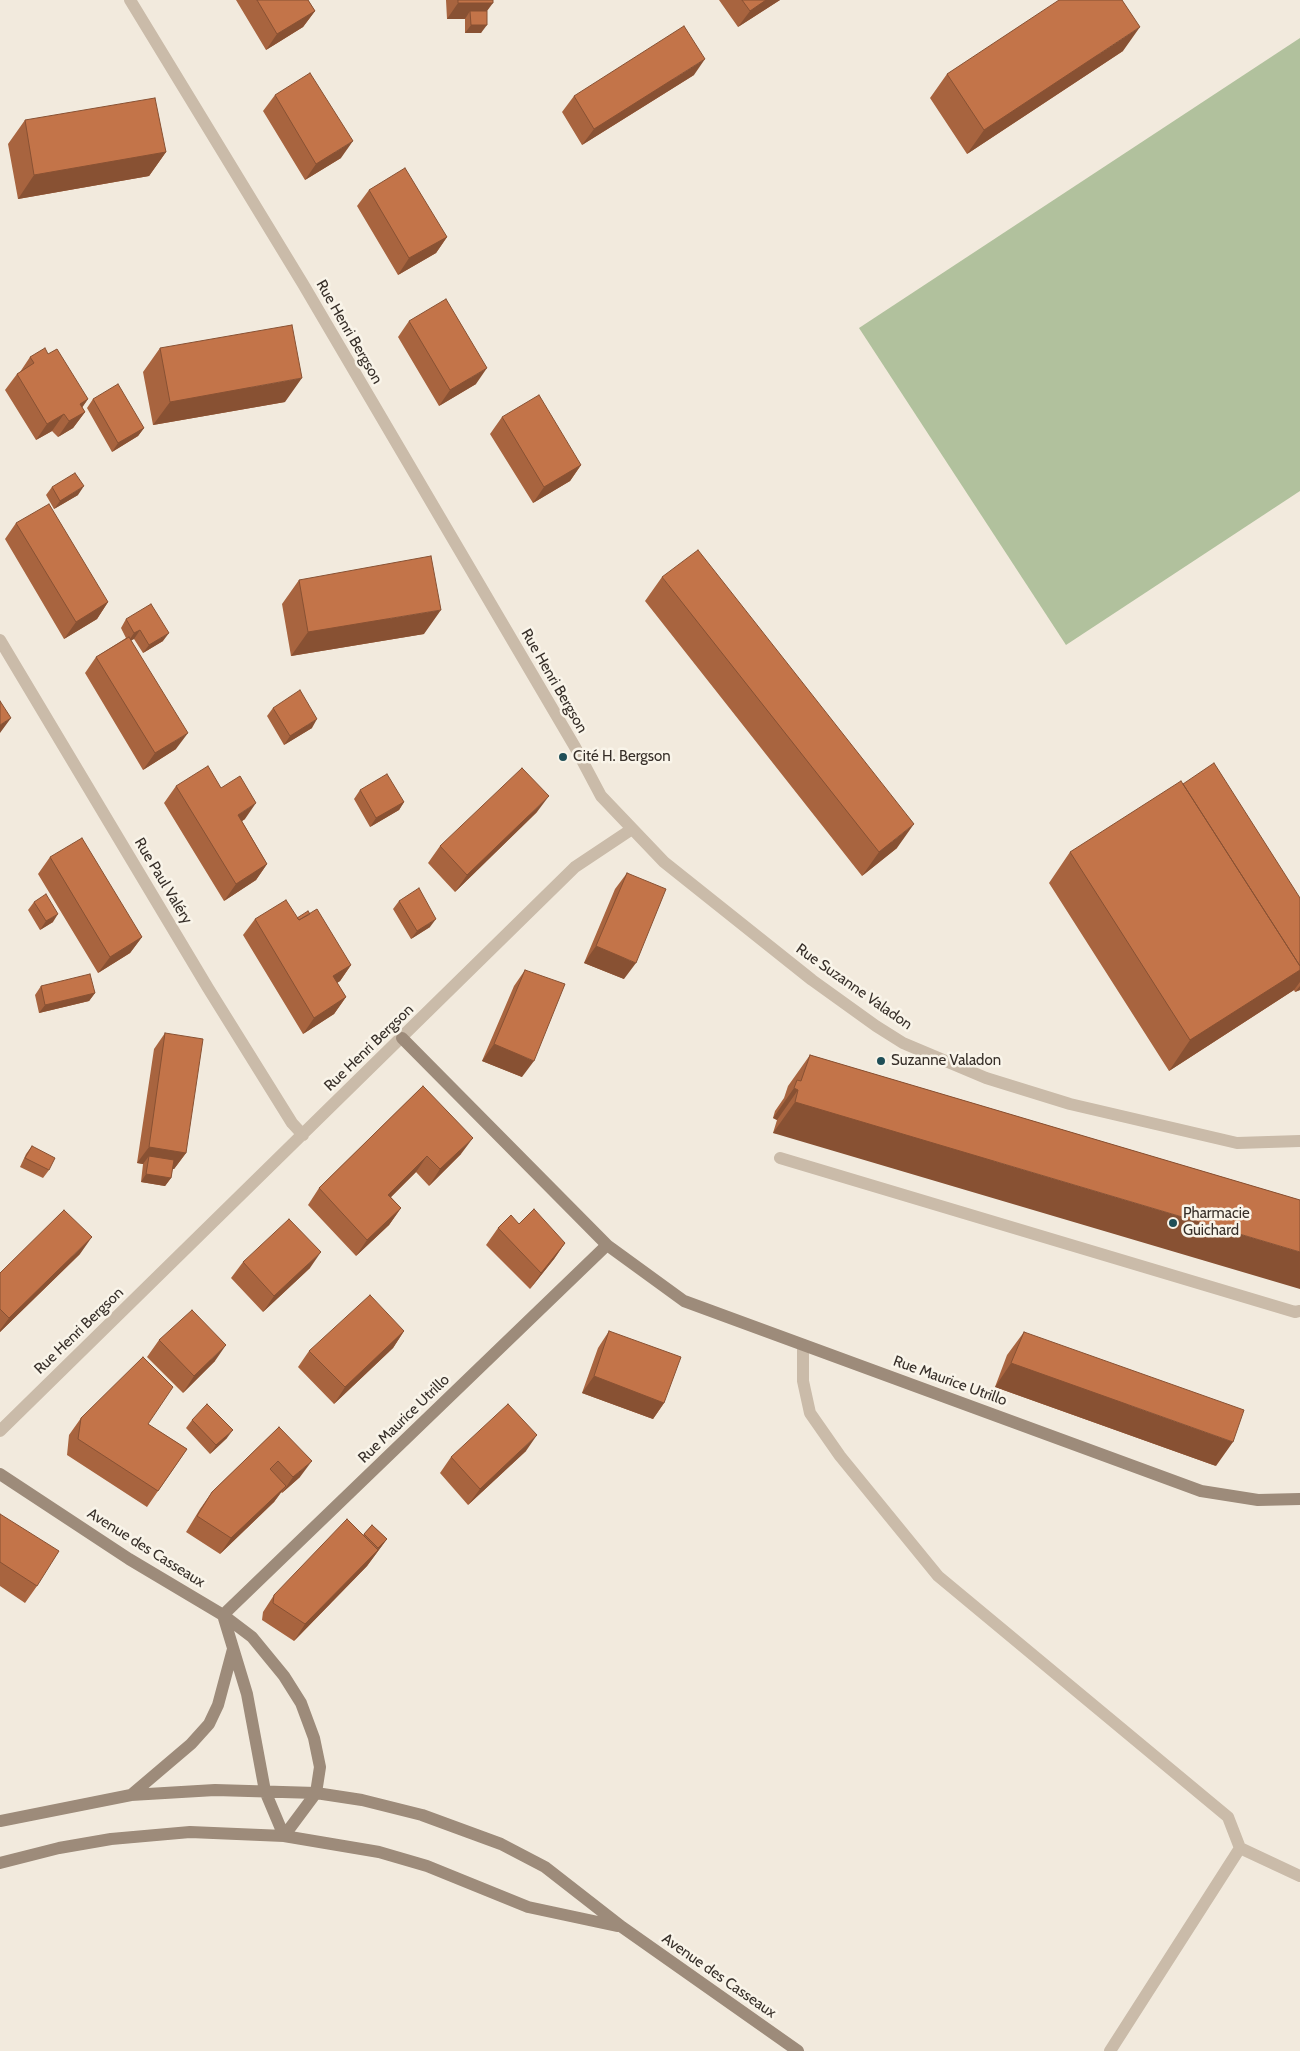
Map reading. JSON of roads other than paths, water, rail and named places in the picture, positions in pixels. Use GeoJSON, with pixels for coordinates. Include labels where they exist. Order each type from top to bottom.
{"type":"FeatureCollection","features":[{"type":"Feature","properties":{"kind":"street","name":"Rue Henri Bergson"},"geometry":{"type":"LineString","coordinates":[[0,1431],[575,867],[632,829],[601,796],[575,747],[303,284],[130,0]]}},
{"type":"Feature","properties":{"kind":"street","name":"Rue Paul Valéry"},"geometry":{"type":"LineString","coordinates":[[0,640],[208,988],[292,1123],[303,1135]]}},
{"type":"Feature","properties":{"kind":"street","name":"Rue Suzanne Valadon"},"geometry":{"type":"LineString","coordinates":[[632,829],[664,862],[812,980],[903,1043],[986,1078],[1070,1104],[1237,1143],[1300,1141]]}},
{"type":"Feature","properties":{"kind":"street","name":"Rue Maurice Utrillo"},"geometry":{"type":"LineString","coordinates":[[402,1038],[607,1245],[684,1301],[1201,1491],[1258,1500],[1300,1499]]}},
{"type":"Feature","properties":{"kind":"street"},"geometry":{"type":"LineString","coordinates":[[780,1158],[1295,1312],[1300,1311]]}},
{"type":"Feature","properties":{"kind":"street","name":"Rue Maurice Utrillo"},"geometry":{"type":"LineString","coordinates":[[224,1615],[607,1245]]}},
{"type":"Feature","properties":{"kind":"street"},"geometry":{"type":"LineString","coordinates":[[803,1344],[802,1381],[810,1413],[840,1456],[938,1576],[1228,1817],[1240,1848],[1300,1876]]}},
{"type":"Feature","properties":{"kind":"street","name":"Avenue des Casseaux"},"geometry":{"type":"LineString","coordinates":[[0,1474],[129,1559],[224,1615],[252,1637],[284,1676],[301,1703],[314,1738],[320,1767],[316,1793]]}},
{"type":"Feature","properties":{"kind":"street"},"geometry":{"type":"LineString","coordinates":[[224,1615],[247,1694],[265,1791],[284,1836]]}},
{"type":"Feature","properties":{"kind":"street"},"geometry":{"type":"LineString","coordinates":[[131,1795],[191,1744],[209,1724],[218,1705],[233,1649]]}},
{"type":"Feature","properties":{"kind":"street","name":"Avenue des Casseaux"},"geometry":{"type":"LineString","coordinates":[[0,1821],[131,1795],[215,1790],[316,1793],[362,1800],[422,1815],[501,1844],[544,1867],[622,1928],[798,2051]]}},
{"type":"Feature","properties":{"kind":"street"},"geometry":{"type":"LineString","coordinates":[[284,1836],[316,1793]]}},
{"type":"Feature","properties":{"kind":"street"},"geometry":{"type":"LineString","coordinates":[[0,1863],[59,1848],[121,1838],[190,1832],[284,1836],[379,1852],[426,1866],[528,1907],[622,1928]]}},
{"type":"Feature","properties":{"kind":"street"},"geometry":{"type":"LineString","coordinates":[[1110,2051],[1240,1848]]}},
{"type":"Feature","properties":{"kind":"place","name":"Cité H. Bergson"},"geometry":{"type":"Point","coordinates":[563,757]}},
{"type":"Feature","properties":{"kind":"place","name":"Suzanne Valadon"},"geometry":{"type":"Point","coordinates":[881,1061]}},
{"type":"Feature","properties":{"kind":"place","name":"Pharmacie Guichard"},"geometry":{"type":"Point","coordinates":[1173,1223]}}]}
